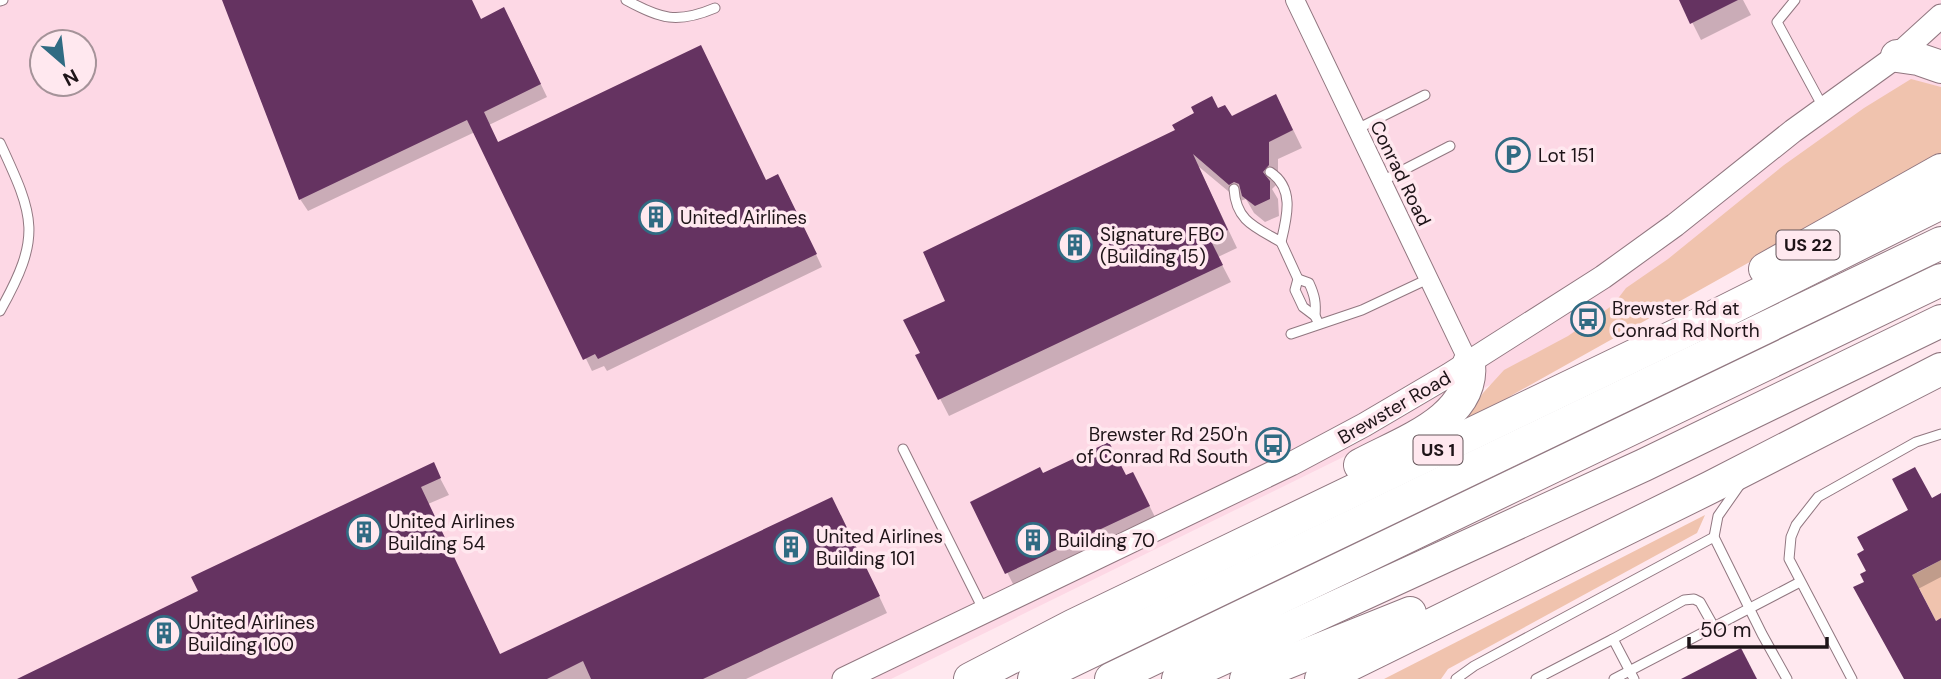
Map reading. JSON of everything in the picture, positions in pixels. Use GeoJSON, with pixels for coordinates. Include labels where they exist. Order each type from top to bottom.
{"type":"FeatureCollection","features":[{"type":"Feature","properties":{"kind":"highway"},"geometry":{"type":"LineString","coordinates":[[1897,56],[1918,59],[1941,67]]}},
{"type":"Feature","properties":{"kind":"highway","name":"US 22"},"geometry":{"type":"LineString","coordinates":[[1683,332],[1751,277],[1941,170]]}},
{"type":"Feature","properties":{"kind":"highway","name":"US 1"},"geometry":{"type":"LineString","coordinates":[[970,679],[1941,204]]}},
{"type":"Feature","properties":{"kind":"highway"},"geometry":{"type":"LineString","coordinates":[[1034,679],[1941,243]]}},
{"type":"Feature","properties":{"kind":"highway"},"geometry":{"type":"LineString","coordinates":[[1111,679],[1941,280]]}},
{"type":"Feature","properties":{"kind":"highway"},"geometry":{"type":"LineString","coordinates":[[1553,507],[1632,453],[1941,301]]}},
{"type":"Feature","properties":{"kind":"highway"},"geometry":{"type":"LineString","coordinates":[[1178,679],[1553,507],[1941,321]]}},
{"type":"Feature","properties":{"kind":"highway"},"geometry":{"type":"LineString","coordinates":[[1194,568],[1245,526],[1441,420],[1464,397],[1470,379],[1469,363]]}},
{"type":"Feature","properties":{"kind":"highway"},"geometry":{"type":"LineString","coordinates":[[1321,679],[1939,370]]}},
{"type":"Feature","properties":{"kind":"highway"},"geometry":{"type":"LineString","coordinates":[[1246,679],[1469,589],[1522,580]]}},
{"type":"Feature","properties":{"kind":"street","name":"Conrad Road"},"geometry":{"type":"LineString","coordinates":[[1295,0],[1469,363]]}},
{"type":"Feature","properties":{"kind":"street","name":"Brewster Road"},"geometry":{"type":"LineString","coordinates":[[844,679],[1310,454],[1469,363],[1636,254],[1823,109],[1897,56],[1941,16]]}},
{"type":"Feature","properties":{"kind":"street","name":"Brewster Road"},"geometry":{"type":"LineString","coordinates":[[1897,56],[1941,38]]}},
{"type":"Feature","properties":{"kind":"lane"},"geometry":{"type":"LineString","coordinates":[[626,0],[653,14],[671,19],[689,17],[715,8]]}},
{"type":"Feature","properties":{"kind":"lane"},"geometry":{"type":"LineString","coordinates":[[1795,0],[1777,22],[1823,109]]}},
{"type":"Feature","properties":{"kind":"lane"},"geometry":{"type":"LineString","coordinates":[[1357,129],[1425,95]]}},
{"type":"Feature","properties":{"kind":"lane"},"geometry":{"type":"LineString","coordinates":[[0,143],[24,196],[30,229],[22,267],[0,311]]}},
{"type":"Feature","properties":{"kind":"lane"},"geometry":{"type":"LineString","coordinates":[[1382,181],[1450,146]]}},
{"type":"Feature","properties":{"kind":"lane"},"geometry":{"type":"LineString","coordinates":[[1270,172],[1283,184],[1287,197],[1287,214],[1281,242]]}},
{"type":"Feature","properties":{"kind":"lane"},"geometry":{"type":"LineString","coordinates":[[1234,189],[1237,209],[1244,219],[1281,242],[1298,279],[1295,290],[1303,307],[1317,320]]}},
{"type":"Feature","properties":{"kind":"lane"},"geometry":{"type":"LineString","coordinates":[[1298,279],[1309,283],[1317,300],[1317,320]]}},
{"type":"Feature","properties":{"kind":"lane"},"geometry":{"type":"LineString","coordinates":[[1291,334],[1317,320],[1376,304],[1429,279]]}},
{"type":"Feature","properties":{"kind":"lane"},"geometry":{"type":"LineString","coordinates":[[1852,679],[1789,559],[1791,537],[1804,513],[1825,491],[1916,442],[1941,434]]}},
{"type":"Feature","properties":{"kind":"lane"},"geometry":{"type":"LineString","coordinates":[[904,449],[984,612]]}},
{"type":"Feature","properties":{"kind":"lane"},"geometry":{"type":"LineString","coordinates":[[1758,462],[1718,516],[1714,537],[1787,679]]}},
{"type":"Feature","properties":{"kind":"lane"},"geometry":{"type":"LineString","coordinates":[[1456,679],[1474,666],[1714,537]]}},
{"type":"Feature","properties":{"kind":"lane"},"geometry":{"type":"LineString","coordinates":[[1614,679],[1632,675],[1714,627],[1800,582]]}},
{"type":"Feature","properties":{"kind":"lane"},"geometry":{"type":"LineString","coordinates":[[1536,679],[1684,600],[1691,599],[1702,605],[1714,627]]}},
{"type":"Feature","properties":{"kind":"lane"},"geometry":{"type":"LineString","coordinates":[[1613,639],[1632,675]]}},
{"type":"Feature","properties":{"kind":"shaded area"},"geometry":{"type":"Polygon","coordinates":[[[0,0],[1941,0],[1941,146],[1677,293],[891,679],[0,679],[0,0]]]}},
{"type":"Feature","properties":{"kind":"shaded area"},"geometry":{"type":"Polygon","coordinates":[[[1911,79],[1941,87],[1941,157],[1514,394],[1469,422],[1466,419],[1483,393],[1504,370],[1568,336],[1613,305],[1626,288],[1668,259],[1784,165],[1864,108],[1911,79]]]}},
{"type":"Feature","properties":{"kind":"shaded area"},"geometry":{"type":"Polygon","coordinates":[[[1705,515],[1697,533],[1448,669],[1441,679],[1384,679],[1705,515]]]}},
{"type":"Feature","properties":{"kind":"shaded area"},"geometry":{"type":"Polygon","coordinates":[[[1941,560],[1941,625],[1936,621],[1920,590],[1892,591],[1916,571],[1917,573],[1941,560]]]}},
{"type":"Feature","properties":{"kind":"building"},"geometry":{"type":"Polygon","coordinates":[[[222,0],[472,0],[481,19],[504,7],[541,84],[484,112],[498,142],[701,45],[766,180],[778,174],[817,254],[598,359],[595,354],[583,360],[467,120],[299,200],[222,0]]]}},
{"type":"Feature","properties":{"kind":"building"},"geometry":{"type":"Polygon","coordinates":[[[1679,0],[1738,0],[1690,24],[1679,0]]]}},
{"type":"Feature","properties":{"kind":"building","name":"Signature FBO (Building 15)"},"geometry":{"type":"Polygon","coordinates":[[[1276,94],[1293,130],[1269,142],[1269,165],[1263,172],[1270,181],[1270,199],[1255,206],[1242,196],[1239,184],[1234,182],[1229,185],[1193,154],[1228,230],[1210,239],[1223,265],[938,400],[915,355],[920,353],[903,320],[945,301],[923,252],[1175,130],[1172,125],[1194,113],[1191,107],[1212,96],[1218,108],[1225,105],[1232,116],[1276,94]]]}},
{"type":"Feature","properties":{"kind":"building","name":"Building 70"},"geometry":{"type":"Polygon","coordinates":[[[1109,442],[1126,475],[1133,472],[1150,506],[1005,574],[970,502],[1040,467],[1043,473],[1109,442]]]}},
{"type":"Feature","properties":{"kind":"building"},"geometry":{"type":"Polygon","coordinates":[[[434,462],[441,478],[421,487],[500,654],[832,497],[880,596],[703,679],[591,679],[583,661],[547,679],[17,679],[198,591],[191,577],[434,462]]]}},
{"type":"Feature","properties":{"kind":"building"},"geometry":{"type":"Polygon","coordinates":[[[1915,467],[1932,498],[1941,493],[1941,560],[1912,575],[1936,621],[1941,618],[1941,679],[1904,679],[1853,587],[1864,582],[1860,574],[1866,571],[1857,554],[1864,550],[1857,537],[1908,510],[1892,479],[1915,467]]]}},
{"type":"Feature","properties":{"kind":"building"},"geometry":{"type":"Polygon","coordinates":[[[1741,648],[1757,679],[1681,679],[1741,648]]]}},
{"type":"Feature","properties":{"kind":"place","name":"Lot 151"},"geometry":{"type":"Point","coordinates":[1513,155]}},
{"type":"Feature","properties":{"kind":"place","name":"United Airlines"},"geometry":{"type":"Point","coordinates":[656,217]}},
{"type":"Feature","properties":{"kind":"place","name":"Signature FBO (Building 15)"},"geometry":{"type":"Point","coordinates":[1075,245]}},
{"type":"Feature","properties":{"kind":"place","name":"Brewster Rd at Conrad Rd North"},"geometry":{"type":"Point","coordinates":[1588,319]}},
{"type":"Feature","properties":{"kind":"place","name":"Brewster Rd 250'n of Conrad Rd South"},"geometry":{"type":"Point","coordinates":[1273,445]}},
{"type":"Feature","properties":{"kind":"place","name":"United Airlines Building 54"},"geometry":{"type":"Point","coordinates":[364,532]}},
{"type":"Feature","properties":{"kind":"place","name":"Building 70"},"geometry":{"type":"Point","coordinates":[1033,540]}},
{"type":"Feature","properties":{"kind":"place","name":"United Airlines Building 101"},"geometry":{"type":"Point","coordinates":[791,547]}},
{"type":"Feature","properties":{"kind":"place","name":"United Airlines Building 100"},"geometry":{"type":"Point","coordinates":[164,633]}}]}
